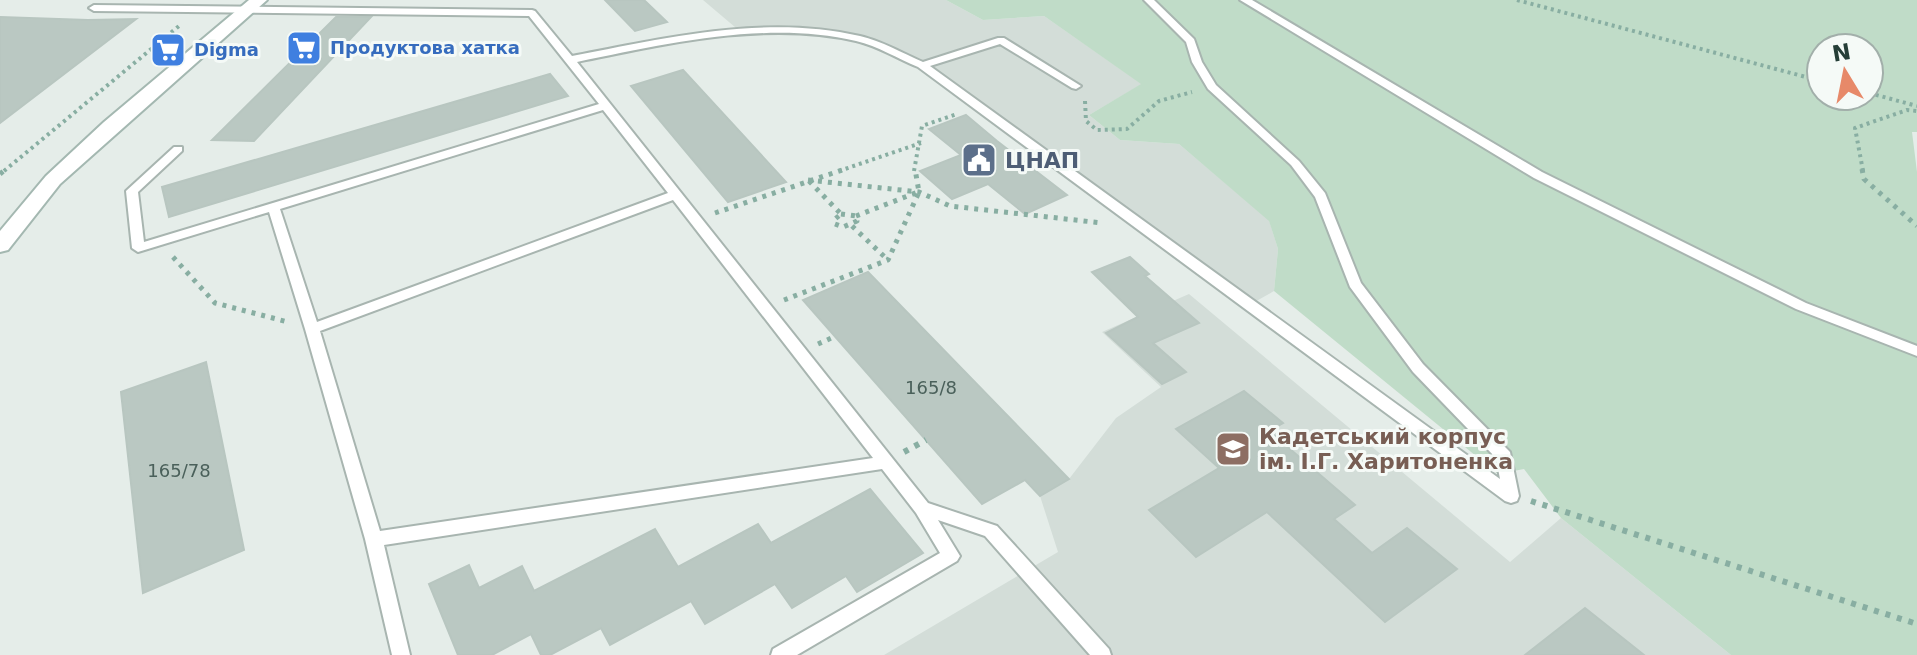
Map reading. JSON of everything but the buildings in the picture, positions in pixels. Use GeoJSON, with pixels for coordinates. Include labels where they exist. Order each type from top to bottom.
{"type":"FeatureCollection","features":[{"type":"Feature","properties":{"kind":"main road"},"geometry":{"type":"LineString","coordinates":[[0,245],[53,180],[111,126],[253,5]]}},
{"type":"Feature","properties":{"kind":"lane"},"geometry":{"type":"LineString","coordinates":[[532,13],[537,0]]}},
{"type":"Feature","properties":{"kind":"lane"},"geometry":{"type":"LineString","coordinates":[[1245,0],[1538,175],[1801,306],[1917,351]]}},
{"type":"Feature","properties":{"kind":"lane"},"geometry":{"type":"LineString","coordinates":[[1151,2],[1191,41],[1197,62],[1212,87],[1295,163],[1321,196],[1355,284],[1418,368],[1504,456],[1511,496]]}},
{"type":"Feature","properties":{"kind":"lane"},"geometry":{"type":"LineString","coordinates":[[94,8],[200,9],[253,5],[532,13],[922,508],[951,556],[780,655]]}},
{"type":"Feature","properties":{"kind":"lane"},"geometry":{"type":"LineString","coordinates":[[570,60],[669,42],[742,33],[806,32],[860,39],[922,65],[1511,496]]}},
{"type":"Feature","properties":{"kind":"lane"},"geometry":{"type":"LineString","coordinates":[[922,65],[1001,40],[1076,86]]}},
{"type":"Feature","properties":{"kind":"lane"},"geometry":{"type":"LineString","coordinates":[[178,149],[132,191],[138,248],[605,106]]}},
{"type":"Feature","properties":{"kind":"lane"},"geometry":{"type":"LineString","coordinates":[[312,329],[675,195]]}},
{"type":"Feature","properties":{"kind":"lane"},"geometry":{"type":"LineString","coordinates":[[273,207],[374,539],[401,655]]}},
{"type":"Feature","properties":{"kind":"lane"},"geometry":{"type":"LineString","coordinates":[[374,539],[885,462]]}},
{"type":"Feature","properties":{"kind":"lane"},"geometry":{"type":"LineString","coordinates":[[922,508],[991,531],[1102,655]]}},
{"type":"Feature","properties":{"kind":"path"},"geometry":{"type":"LineString","coordinates":[[1517,0],[1805,77]]}},
{"type":"Feature","properties":{"kind":"path"},"geometry":{"type":"LineString","coordinates":[[0,174],[200,9]]}},
{"type":"Feature","properties":{"kind":"path"},"geometry":{"type":"LineString","coordinates":[[1076,86],[1086,104],[1086,121],[1097,130],[1127,129],[1159,101],[1212,87]]}},
{"type":"Feature","properties":{"kind":"path"},"geometry":{"type":"LineString","coordinates":[[1885,98],[1917,108]]}},
{"type":"Feature","properties":{"kind":"path"},"geometry":{"type":"LineString","coordinates":[[764,308],[888,260],[919,192],[914,172],[922,126],[980,106]]}},
{"type":"Feature","properties":{"kind":"path"},"geometry":{"type":"LineString","coordinates":[[1917,108],[1855,128],[1864,179],[1917,226]]}},
{"type":"Feature","properties":{"kind":"path"},"geometry":{"type":"LineString","coordinates":[[695,220],[921,143]]}},
{"type":"Feature","properties":{"kind":"path"},"geometry":{"type":"LineString","coordinates":[[808,180],[919,192],[950,206],[1104,224]]}},
{"type":"Feature","properties":{"kind":"path"},"geometry":{"type":"LineString","coordinates":[[808,180],[841,214],[856,216],[919,192]]}},
{"type":"Feature","properties":{"kind":"path"},"geometry":{"type":"LineString","coordinates":[[841,214],[835,219],[835,224],[852,226],[888,260]]}},
{"type":"Feature","properties":{"kind":"path"},"geometry":{"type":"LineString","coordinates":[[852,226],[857,221],[856,216]]}},
{"type":"Feature","properties":{"kind":"path"},"geometry":{"type":"LineString","coordinates":[[159,242],[215,303],[312,329]]}},
{"type":"Feature","properties":{"kind":"path"},"geometry":{"type":"LineString","coordinates":[[1511,496],[1917,624]]}},
{"type":"Feature","properties":{"kind":"shaded area"},"geometry":{"type":"Polygon","coordinates":[[[703,0],[946,0],[983,20],[1044,16],[1142,84],[1089,115],[1120,140],[1179,144],[1269,220],[1278,249],[1274,291],[1251,304],[922,65],[860,39],[806,32],[742,33],[703,0]]]}},
{"type":"Feature","properties":{"kind":"shaded area","name":"Кадетський корпус ім. І.Г. Харитоненка"},"geometry":{"type":"Polygon","coordinates":[[[1189,294],[1510,562],[1561,518],[1731,655],[884,655],[1058,552],[1040,496],[1069,479],[1116,418],[1161,387],[1102,332],[1189,294]]]}},
{"type":"Feature","properties":{"kind":"green space"},"geometry":{"type":"Polygon","coordinates":[[[946,0],[1917,0],[1917,132],[1912,132],[1917,172],[1917,655],[1731,655],[1561,518],[1524,469],[1498,474],[1274,291],[1278,249],[1269,221],[1179,144],[1120,140],[1089,115],[1141,84],[1044,16],[983,20],[946,0]]]}},
{"type":"Feature","properties":{"kind":"place","name":"Продуктова хатка"},"geometry":{"type":"Point","coordinates":[304,48]}},
{"type":"Feature","properties":{"kind":"place","name":"Digma"},"geometry":{"type":"Point","coordinates":[168,50]}},
{"type":"Feature","properties":{"kind":"place","name":"ЦНАП"},"geometry":{"type":"Point","coordinates":[979,160]}},
{"type":"Feature","properties":{"kind":"place","name":"Кадетський корпус ім. І.Г. Харитоненка"},"geometry":{"type":"Point","coordinates":[1233,449]}}]}
